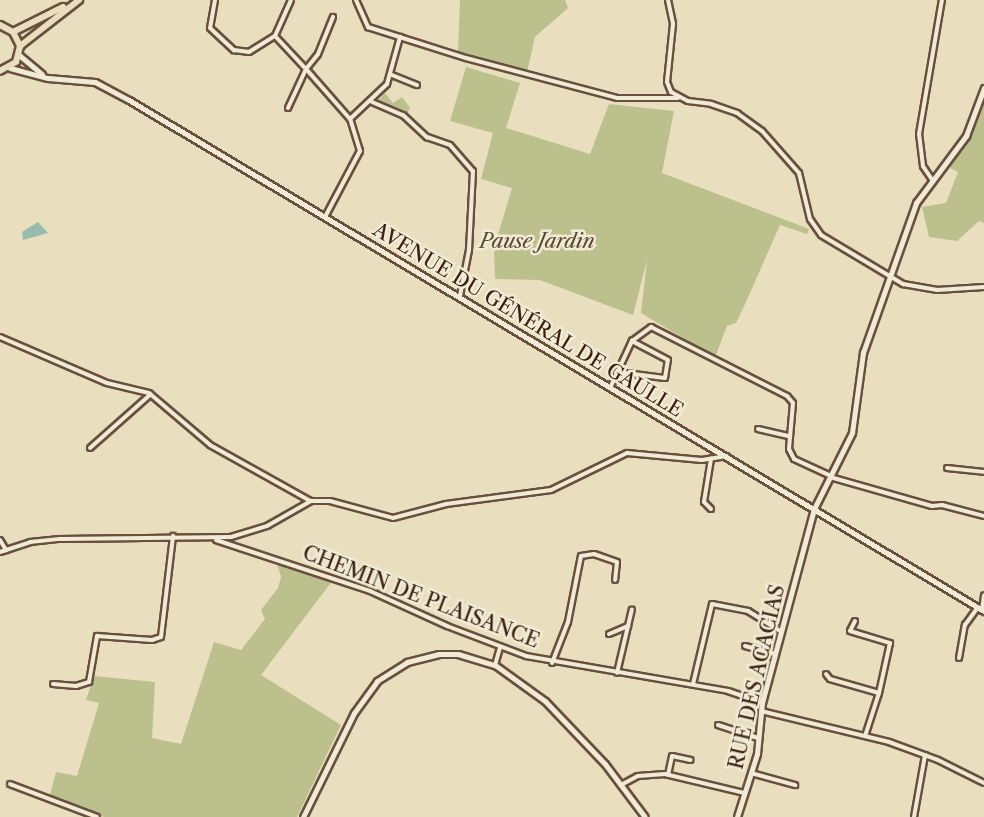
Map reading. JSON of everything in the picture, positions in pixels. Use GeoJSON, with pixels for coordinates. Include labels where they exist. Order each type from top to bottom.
{"type":"FeatureCollection","features":[{"type":"Feature","properties":{"kind":"main road"},"geometry":{"type":"LineString","coordinates":[[13,32],[78,0]]}},
{"type":"Feature","properties":{"kind":"main road"},"geometry":{"type":"LineString","coordinates":[[20,46],[78,0]]}},
{"type":"Feature","properties":{"kind":"main road"},"geometry":{"type":"LineString","coordinates":[[0,26],[13,32],[20,46],[19,55],[10,68],[0,71]]}},
{"type":"Feature","properties":{"kind":"main road"},"geometry":{"type":"LineString","coordinates":[[19,55],[48,78]]}},
{"type":"Feature","properties":{"kind":"main road","name":"AVENUE DU GÉNÉRAL DE GAULLE"},"geometry":{"type":"LineString","coordinates":[[10,68],[48,78],[95,82],[460,296],[981,609]]}},
{"type":"Feature","properties":{"kind":"main road"},"geometry":{"type":"LineString","coordinates":[[303,817],[354,713],[377,681],[406,662],[439,654],[458,654],[495,665],[545,701],[621,785],[645,817]]}},
{"type":"Feature","properties":{"kind":"street"},"geometry":{"type":"LineString","coordinates":[[215,0],[210,28],[240,52],[255,51],[275,36],[291,0]]}},
{"type":"Feature","properties":{"kind":"street"},"geometry":{"type":"LineString","coordinates":[[356,0],[368,27],[400,37],[617,98],[678,98],[721,106],[754,124],[799,173],[810,219],[821,236],[889,277],[924,288],[984,287]]}},
{"type":"Feature","properties":{"kind":"street"},"geometry":{"type":"LineString","coordinates":[[668,0],[673,38],[667,82],[678,98]]}},
{"type":"Feature","properties":{"kind":"street"},"geometry":{"type":"LineString","coordinates":[[933,181],[923,166],[919,134],[942,0]]}},
{"type":"Feature","properties":{"kind":"street"},"geometry":{"type":"LineString","coordinates":[[288,108],[306,69],[318,54],[333,17]]}},
{"type":"Feature","properties":{"kind":"street"},"geometry":{"type":"LineString","coordinates":[[275,36],[350,119],[359,156],[325,217]]}},
{"type":"Feature","properties":{"kind":"street"},"geometry":{"type":"LineString","coordinates":[[350,119],[372,102],[392,75],[400,37]]}},
{"type":"Feature","properties":{"kind":"street"},"geometry":{"type":"LineString","coordinates":[[392,75],[417,85]]}},
{"type":"Feature","properties":{"kind":"street"},"geometry":{"type":"LineString","coordinates":[[301,82],[315,79]]}},
{"type":"Feature","properties":{"kind":"street","name":"RUE DES ACACIAS"},"geometry":{"type":"LineString","coordinates":[[737,817],[751,773],[762,703],[814,509],[852,433],[862,353],[916,203],[966,136],[984,88]]}},
{"type":"Feature","properties":{"kind":"street"},"geometry":{"type":"LineString","coordinates":[[372,102],[403,115],[427,137],[450,145],[473,171],[469,250],[460,296]]}},
{"type":"Feature","properties":{"kind":"street"},"geometry":{"type":"LineString","coordinates":[[611,386],[632,341],[645,328],[651,327],[787,396],[792,403],[789,448],[794,459],[830,476],[932,506],[942,505],[984,516]]}},
{"type":"Feature","properties":{"kind":"street"},"geometry":{"type":"LineString","coordinates":[[0,338],[107,383],[151,394],[210,445],[311,501],[330,501],[393,518],[446,504],[551,490],[627,453],[711,459],[728,456]]}},
{"type":"Feature","properties":{"kind":"street"},"geometry":{"type":"LineString","coordinates":[[617,372],[665,378],[668,360],[632,341]]}},
{"type":"Feature","properties":{"kind":"street"},"geometry":{"type":"LineString","coordinates":[[90,448],[151,394]]}},
{"type":"Feature","properties":{"kind":"street"},"geometry":{"type":"LineString","coordinates":[[758,429],[789,436]]}},
{"type":"Feature","properties":{"kind":"street"},"geometry":{"type":"LineString","coordinates":[[711,459],[704,502],[711,509]]}},
{"type":"Feature","properties":{"kind":"street"},"geometry":{"type":"LineString","coordinates":[[947,468],[984,472]]}},
{"type":"Feature","properties":{"kind":"street"},"geometry":{"type":"LineString","coordinates":[[0,552],[60,539],[231,537],[267,526],[311,501]]}},
{"type":"Feature","properties":{"kind":"street"},"geometry":{"type":"LineString","coordinates":[[53,684],[76,686],[89,682],[97,636],[152,640],[161,637],[173,536]]}},
{"type":"Feature","properties":{"kind":"street","name":"CHEMIN DE PLAISANCE"},"geometry":{"type":"LineString","coordinates":[[212,538],[370,591],[500,647],[552,663],[693,684],[762,703]]}},
{"type":"Feature","properties":{"kind":"street"},"geometry":{"type":"LineString","coordinates":[[0,540],[6,550]]}},
{"type":"Feature","properties":{"kind":"street"},"geometry":{"type":"LineString","coordinates":[[552,663],[568,621],[581,556],[594,554],[617,562],[615,580]]}},
{"type":"Feature","properties":{"kind":"street"},"geometry":{"type":"LineString","coordinates":[[960,658],[965,625],[981,609],[984,595]]}},
{"type":"Feature","properties":{"kind":"street"},"geometry":{"type":"LineString","coordinates":[[693,684],[712,604],[748,611],[781,632]]}},
{"type":"Feature","properties":{"kind":"street"},"geometry":{"type":"LineString","coordinates":[[617,673],[632,609]]}},
{"type":"Feature","properties":{"kind":"street"},"geometry":{"type":"LineString","coordinates":[[855,621],[850,631],[890,644],[879,693],[865,736]]}},
{"type":"Feature","properties":{"kind":"street"},"geometry":{"type":"LineString","coordinates":[[609,634],[628,626]]}},
{"type":"Feature","properties":{"kind":"street"},"geometry":{"type":"LineString","coordinates":[[745,646],[775,654]]}},
{"type":"Feature","properties":{"kind":"street"},"geometry":{"type":"LineString","coordinates":[[495,665],[500,647]]}},
{"type":"Feature","properties":{"kind":"street"},"geometry":{"type":"LineString","coordinates":[[826,674],[830,679],[879,693]]}},
{"type":"Feature","properties":{"kind":"street"},"geometry":{"type":"LineString","coordinates":[[761,711],[865,736],[925,755],[984,783]]}},
{"type":"Feature","properties":{"kind":"street"},"geometry":{"type":"LineString","coordinates":[[718,725],[758,738]]}},
{"type":"Feature","properties":{"kind":"street"},"geometry":{"type":"LineString","coordinates":[[914,817],[925,755]]}},
{"type":"Feature","properties":{"kind":"street"},"geometry":{"type":"LineString","coordinates":[[668,775],[672,756],[691,760]]}},
{"type":"Feature","properties":{"kind":"street"},"geometry":{"type":"LineString","coordinates":[[751,773],[795,785]]}},
{"type":"Feature","properties":{"kind":"street"},"geometry":{"type":"LineString","coordinates":[[621,785],[638,776],[668,775],[744,793]]}},
{"type":"Feature","properties":{"kind":"street"},"geometry":{"type":"LineString","coordinates":[[10,784],[97,817]]}},
{"type":"Feature","properties":{"kind":"green space"},"geometry":{"type":"Polygon","coordinates":[[[460,0],[565,0],[568,8],[535,37],[527,72],[458,52],[460,0]]]}},
{"type":"Feature","properties":{"kind":"green space","name":"Pause Jardin"},"geometry":{"type":"Polygon","coordinates":[[[466,67],[520,83],[506,128],[590,154],[609,104],[674,111],[662,173],[809,229],[807,234],[780,225],[736,323],[727,326],[715,357],[641,313],[647,260],[633,315],[540,280],[495,279],[494,248],[512,188],[481,179],[493,133],[450,121],[466,67]]]}},
{"type":"Feature","properties":{"kind":"green space"},"geometry":{"type":"Polygon","coordinates":[[[385,93],[393,103],[402,97],[410,108],[406,115],[377,102],[385,93]]]}},
{"type":"Feature","properties":{"kind":"green space"},"geometry":{"type":"Polygon","coordinates":[[[984,97],[984,223],[979,221],[957,241],[929,237],[922,207],[946,203],[958,172],[950,168],[968,139],[984,97]]]}},
{"type":"Feature","properties":{"kind":"green space"},"geometry":{"type":"Polygon","coordinates":[[[277,563],[333,580],[261,675],[341,725],[297,817],[104,817],[50,795],[56,772],[77,776],[99,703],[86,700],[94,676],[155,682],[152,738],[181,744],[214,642],[241,650],[265,619],[261,610],[278,588],[281,577],[277,563]]]}},
{"type":"Feature","properties":{"kind":"shaded area"},"geometry":{"type":"Polygon","coordinates":[[[38,222],[48,233],[23,240],[22,232],[38,222]]]}}]}
